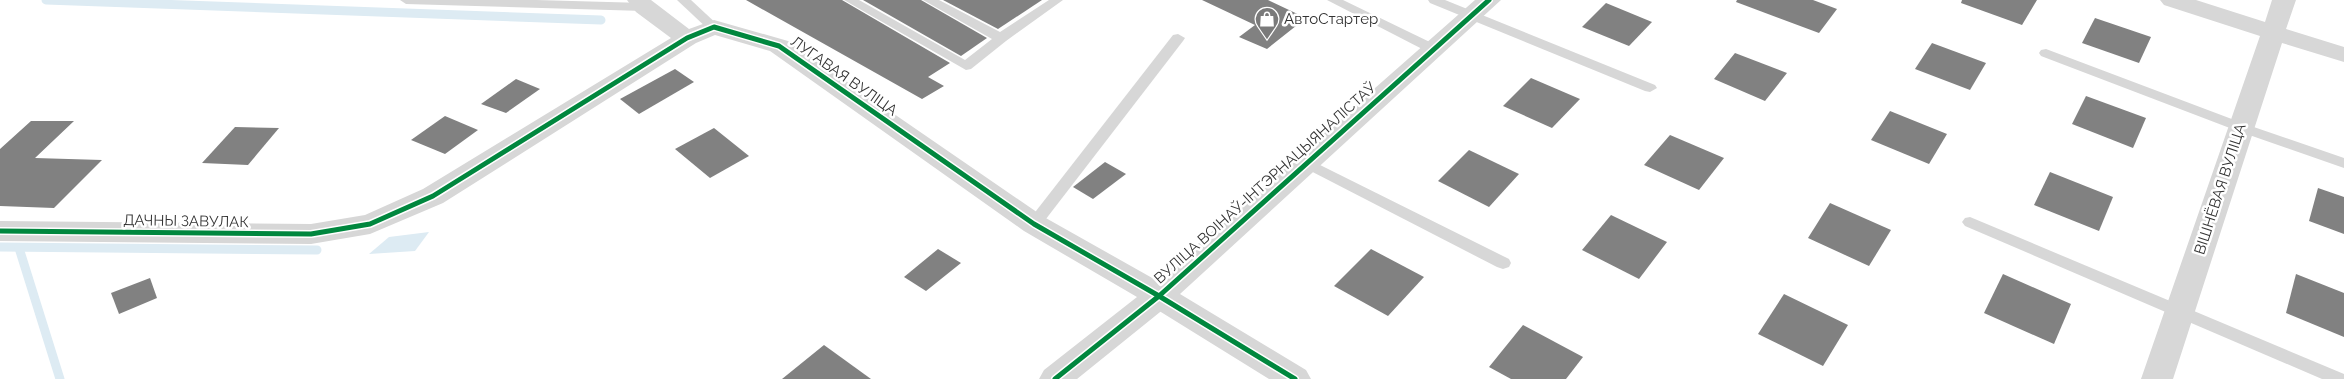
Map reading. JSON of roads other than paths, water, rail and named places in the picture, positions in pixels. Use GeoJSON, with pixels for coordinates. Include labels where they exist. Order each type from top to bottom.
{"type":"FeatureCollection","features":[{"type":"Feature","properties":{"kind":"street"},"geometry":{"type":"LineString","coordinates":[[2172,0],[2344,55]]}},
{"type":"Feature","properties":{"kind":"street","name":"ВІШНЁВАЯ ВУЛІЦА"},"geometry":{"type":"LineString","coordinates":[[2157,379],[2284,0]]}},
{"type":"Feature","properties":{"kind":"street"},"geometry":{"type":"LineString","coordinates":[[642,4],[687,38],[714,27]]}},
{"type":"Feature","properties":{"kind":"street","name":"ВУЛІЦА ВОІНАЎ-ІНТЭРНАЦЫЯНАЛІСТАЎ"},"geometry":{"type":"LineString","coordinates":[[1055,379],[1159,296],[1480,8]]}},
{"type":"Feature","properties":{"kind":"street","name":"ЛУГАВАЯ ВУЛІЦА"},"geometry":{"type":"LineString","coordinates":[[714,27],[779,46],[1034,224],[1159,296],[1295,379]]}},
{"type":"Feature","properties":{"kind":"street","name":"ДАЧНЫ ЗАВУЛАК"},"geometry":{"type":"LineString","coordinates":[[0,231],[311,234],[370,224],[432,196],[687,38]]}},
{"type":"Feature","properties":{"kind":"lane"},"geometry":{"type":"LineString","coordinates":[[406,0],[642,4]]}},
{"type":"Feature","properties":{"kind":"lane"},"geometry":{"type":"LineString","coordinates":[[683,0],[714,27]]}},
{"type":"Feature","properties":{"kind":"lane"},"geometry":{"type":"LineString","coordinates":[[850,0],[966,66],[1050,1]]}},
{"type":"Feature","properties":{"kind":"lane"},"geometry":{"type":"LineString","coordinates":[[929,0],[1001,38]]}},
{"type":"Feature","properties":{"kind":"lane"},"geometry":{"type":"LineString","coordinates":[[1333,0],[1433,49]]}},
{"type":"Feature","properties":{"kind":"lane"},"geometry":{"type":"LineString","coordinates":[[1434,0],[1480,8],[1650,88]]}},
{"type":"Feature","properties":{"kind":"lane"},"geometry":{"type":"LineString","coordinates":[[1034,224],[1178,38]]}},
{"type":"Feature","properties":{"kind":"lane"},"geometry":{"type":"LineString","coordinates":[[2046,53],[2240,127],[2344,163]]}},
{"type":"Feature","properties":{"kind":"lane"},"geometry":{"type":"LineString","coordinates":[[1306,163],[1503,263]]}},
{"type":"Feature","properties":{"kind":"lane"},"geometry":{"type":"LineString","coordinates":[[1970,222],[2179,313],[2339,379]]}},
{"type":"Feature","properties":{"kind":"waterway"},"geometry":{"type":"LineString","coordinates":[[46,0],[601,20]]}},
{"type":"Feature","properties":{"kind":"waterway"},"geometry":{"type":"LineString","coordinates":[[0,247],[317,250]]}},
{"type":"Feature","properties":{"kind":"waterway"},"geometry":{"type":"LineString","coordinates":[[19,248],[60,379]]}},
{"type":"Feature","properties":{"kind":"place","name":"АвтоСтартер"},"geometry":{"type":"Point","coordinates":[1267,40]}}]}
